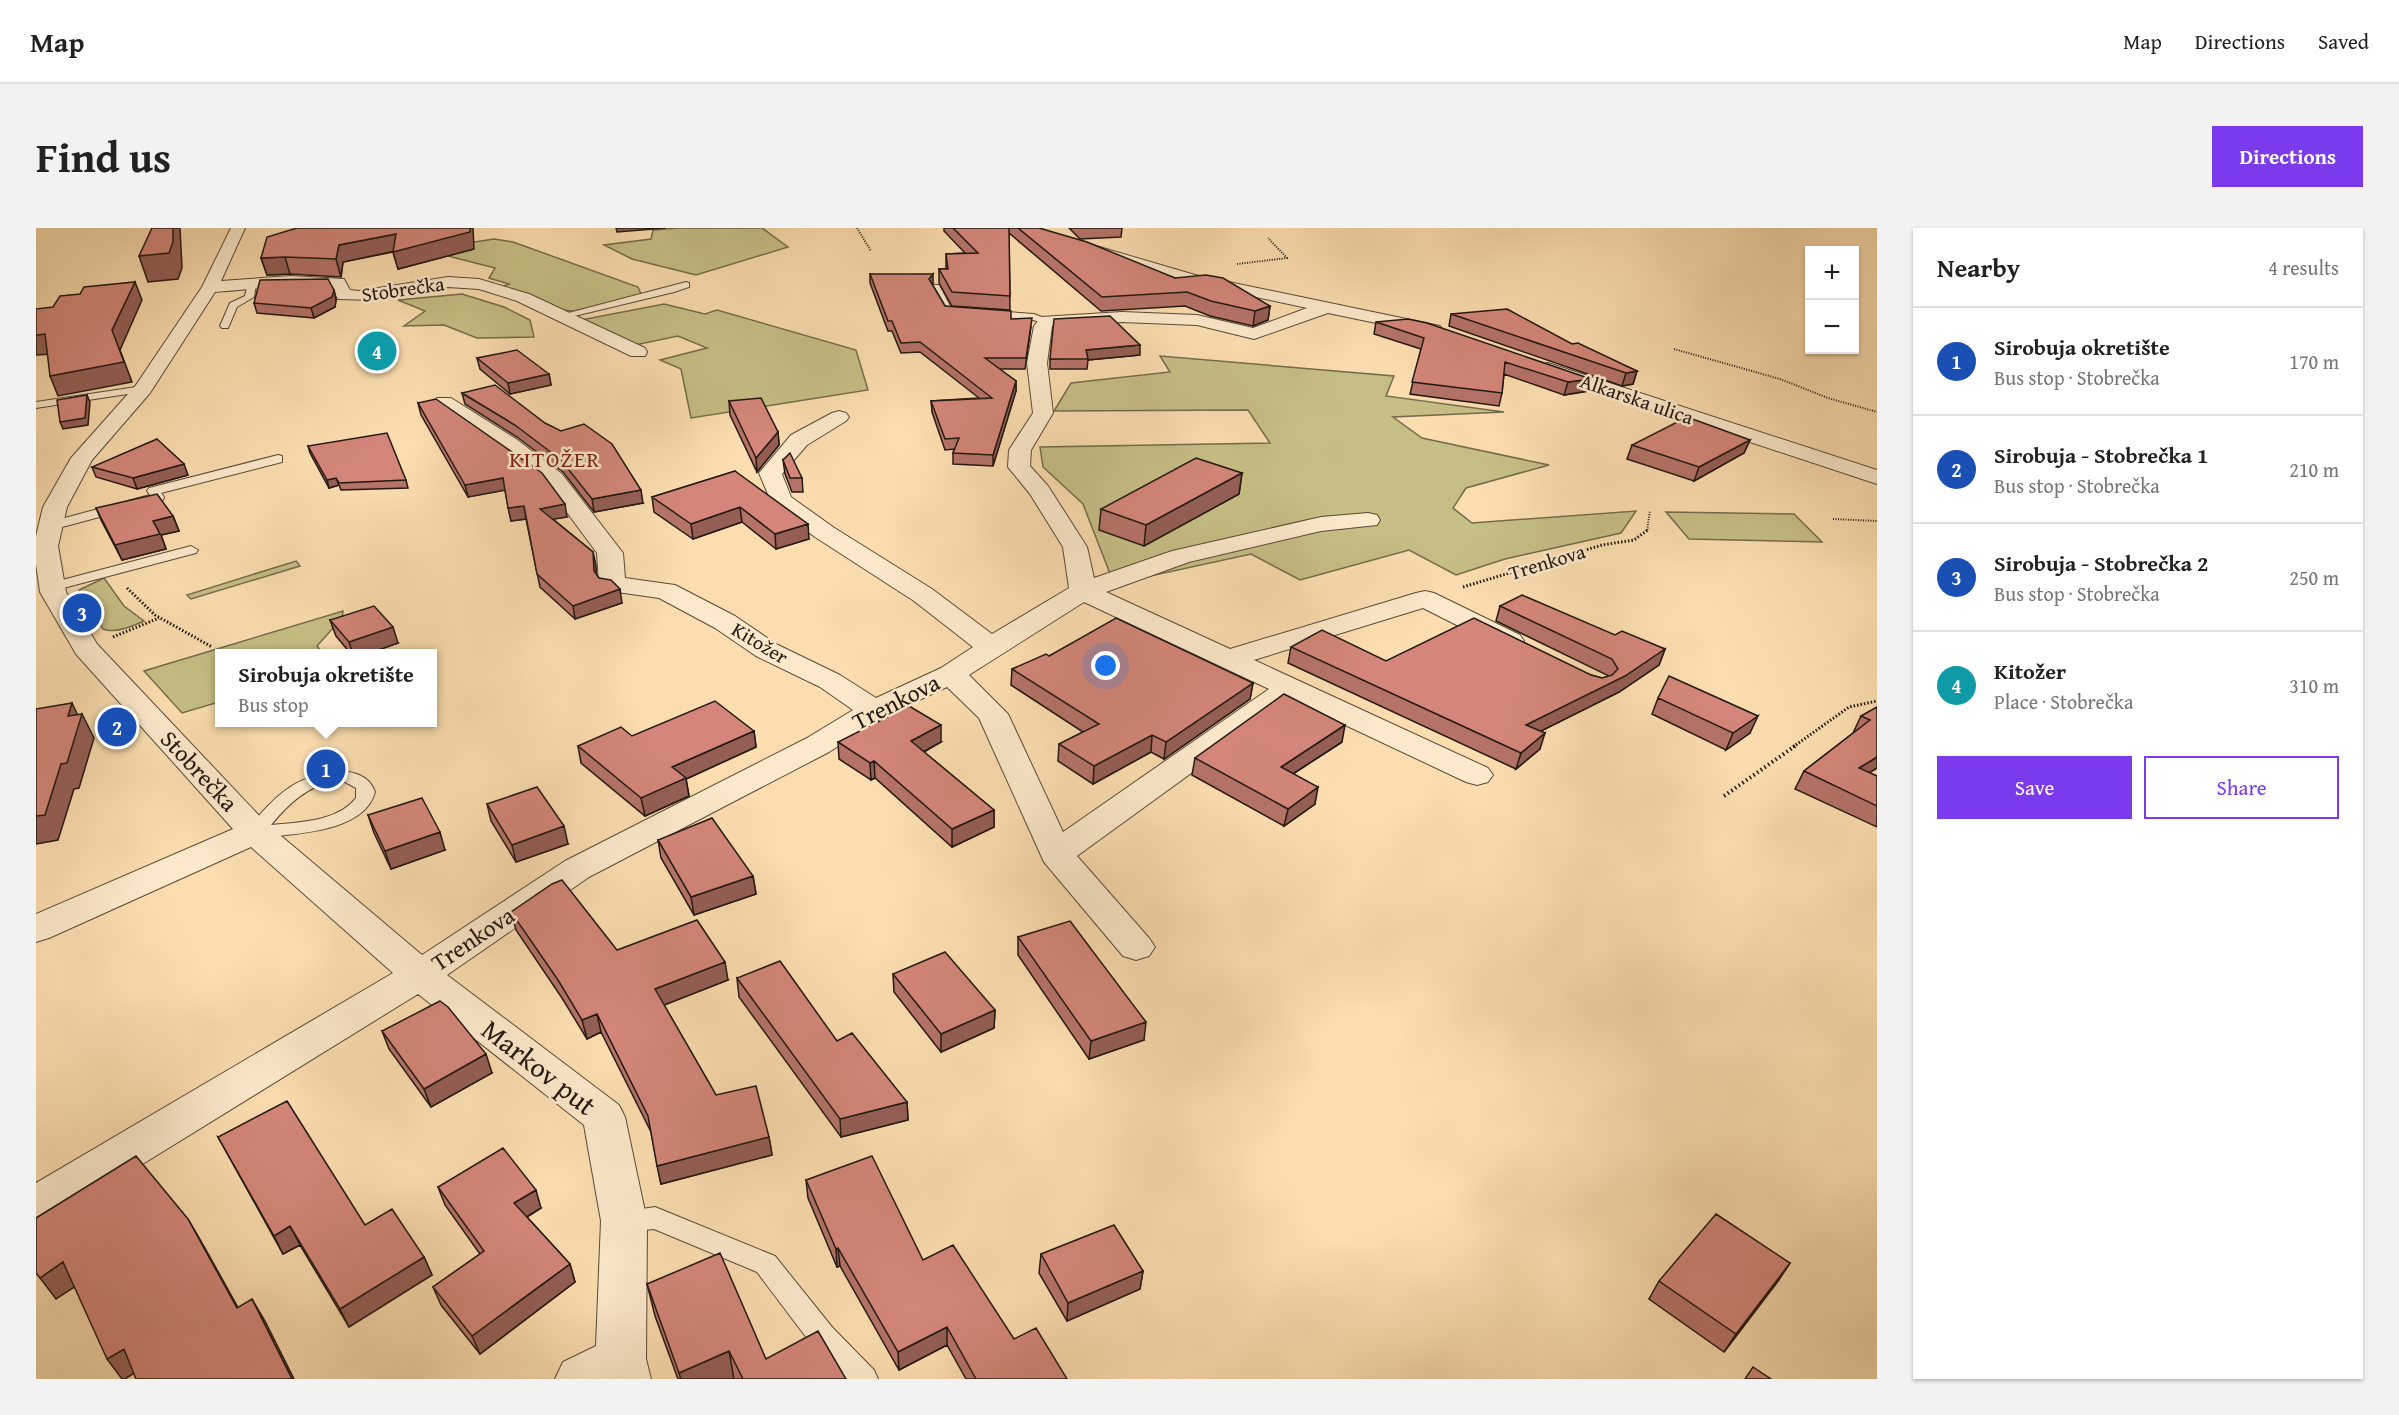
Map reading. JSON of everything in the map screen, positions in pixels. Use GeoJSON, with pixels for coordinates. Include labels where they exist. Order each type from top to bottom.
{"type":"FeatureCollection","features":[{"type":"Feature","properties":{"kind":"street","name":"Stobrečka"},"geometry":{"type":"LineString","coordinates":[[238,228],[210,287],[143,389],[82,458],[55,507],[44,540],[52,587],[86,648],[255,832],[420,975]]}},
{"type":"Feature","properties":{"kind":"street"},"geometry":{"type":"LineString","coordinates":[[1019,228],[1170,273],[1325,308],[1430,328],[1452,336]]}},
{"type":"Feature","properties":{"kind":"street","name":"Stobrečka"},"geometry":{"type":"LineString","coordinates":[[210,287],[300,280],[338,283],[344,295],[358,297],[434,284],[479,284],[523,297],[638,352]]}},
{"type":"Feature","properties":{"kind":"street"},"geometry":{"type":"LineString","coordinates":[[1325,308],[1254,334],[1197,320],[1122,317],[1047,321],[1043,326],[1037,363],[1042,413],[1020,450],[1019,467],[1040,491],[1075,547],[1083,591],[1477,775]]}},
{"type":"Feature","properties":{"kind":"street","name":"Alkarska ulica"},"geometry":{"type":"LineString","coordinates":[[1530,362],[1685,416],[1877,477]]}},
{"type":"Feature","properties":{"kind":"street","name":"Kitožer"},"geometry":{"type":"LineString","coordinates":[[444,402],[508,444],[554,479],[610,553],[612,584],[666,591],[725,622],[766,650],[830,681],[874,710]]}},
{"type":"Feature","properties":{"kind":"street"},"geometry":{"type":"LineString","coordinates":[[839,417],[799,440],[770,473],[782,501],[824,532],[923,595],[991,647]]}},
{"type":"Feature","properties":{"kind":"street","name":"Trenkova"},"geometry":{"type":"LineString","coordinates":[[36,1206],[420,975],[577,869],[818,745],[874,710],[951,674],[1083,591],[1181,556],[1322,524],[1368,520]]}},
{"type":"Feature","properties":{"kind":"street"},"geometry":{"type":"LineString","coordinates":[[1227,659],[1425,599],[1532,652]]}},
{"type":"Feature","properties":{"kind":"street","name":"Trenkova"},"geometry":{"type":"LineString","coordinates":[[951,674],[993,714],[1056,854],[1136,947]]}},
{"type":"Feature","properties":{"kind":"street"},"geometry":{"type":"LineString","coordinates":[[1056,854],[1288,688]]}},
{"type":"Feature","properties":{"kind":"street"},"geometry":{"type":"LineString","coordinates":[[36,929],[255,832]]}},
{"type":"Feature","properties":{"kind":"street","name":"Markov put"},"geometry":{"type":"LineString","coordinates":[[420,975],[604,1117],[624,1221],[609,1372]]}},
{"type":"Feature","properties":{"kind":"lane"},"geometry":{"type":"LineString","coordinates":[[225,326],[233,305],[249,297],[251,284]]}},
{"type":"Feature","properties":{"kind":"lane"},"geometry":{"type":"LineString","coordinates":[[562,316],[686,285]]}},
{"type":"Feature","properties":{"kind":"lane"},"geometry":{"type":"LineString","coordinates":[[936,287],[948,311],[1034,317],[1047,321]]}},
{"type":"Feature","properties":{"kind":"lane"},"geometry":{"type":"LineString","coordinates":[[36,405],[143,389]]}},
{"type":"Feature","properties":{"kind":"lane"},"geometry":{"type":"LineString","coordinates":[[44,540],[158,497],[153,491],[278,459]]}},
{"type":"Feature","properties":{"kind":"lane"},"geometry":{"type":"LineString","coordinates":[[52,587],[191,550]]}},
{"type":"Feature","properties":{"kind":"lane"},"geometry":{"type":"LineString","coordinates":[[335,775],[347,776],[358,779],[367,790],[360,806],[338,819],[325,823],[255,832],[285,798],[306,783],[335,775]]}},
{"type":"Feature","properties":{"kind":"lane"},"geometry":{"type":"LineString","coordinates":[[624,1221],[655,1218],[766,1264],[822,1336],[864,1379]]}},
{"type":"Feature","properties":{"kind":"path"},"geometry":{"type":"LineString","coordinates":[[857,228],[871,251]]}},
{"type":"Feature","properties":{"kind":"path"},"geometry":{"type":"LineString","coordinates":[[1170,273],[1287,258],[1269,238]]}},
{"type":"Feature","properties":{"kind":"path"},"geometry":{"type":"LineString","coordinates":[[1674,349],[1780,379],[1828,398],[1877,412]]}},
{"type":"Feature","properties":{"kind":"path","name":"Trenkova"},"geometry":{"type":"LineString","coordinates":[[1425,599],[1602,545],[1634,540],[1649,529],[1650,511]]}},
{"type":"Feature","properties":{"kind":"path"},"geometry":{"type":"LineString","coordinates":[[1833,519],[1877,521]]}},
{"type":"Feature","properties":{"kind":"path"},"geometry":{"type":"LineString","coordinates":[[116,570],[133,597],[159,618],[212,646]]}},
{"type":"Feature","properties":{"kind":"path"},"geometry":{"type":"LineString","coordinates":[[86,648],[159,618]]}},
{"type":"Feature","properties":{"kind":"path"},"geometry":{"type":"LineString","coordinates":[[1724,796],[1849,707],[1877,701]]}},
{"type":"Feature","properties":{"kind":"shaded area"},"geometry":{"type":"Polygon","coordinates":[[[762,228],[788,247],[696,275],[632,259],[604,245],[651,239],[653,230],[762,228]]]}},
{"type":"Feature","properties":{"kind":"shaded area"},"geometry":{"type":"Polygon","coordinates":[[[494,239],[513,242],[638,287],[642,296],[574,311],[561,310],[498,288],[509,284],[489,278],[495,268],[440,254],[442,247],[494,239]]]}},
{"type":"Feature","properties":{"kind":"shaded area"},"geometry":{"type":"Polygon","coordinates":[[[462,294],[504,307],[530,320],[534,337],[477,338],[444,325],[404,326],[425,311],[398,300],[462,294]]]}},
{"type":"Feature","properties":{"kind":"shaded area"},"geometry":{"type":"Polygon","coordinates":[[[664,304],[705,314],[717,310],[856,350],[868,390],[691,418],[681,369],[660,360],[707,348],[678,336],[635,345],[581,320],[664,304]]]}},
{"type":"Feature","properties":{"kind":"shaded area"},"geometry":{"type":"Polygon","coordinates":[[[1160,356],[1394,376],[1386,396],[1504,412],[1393,417],[1422,438],[1549,465],[1466,488],[1453,508],[1472,523],[1636,511],[1621,533],[1505,559],[1456,575],[1409,550],[1300,580],[1251,554],[1114,584],[1083,504],[1043,467],[1040,447],[1270,443],[1248,410],[1054,411],[1071,383],[1170,372],[1160,356]]]}},
{"type":"Feature","properties":{"kind":"shaded area"},"geometry":{"type":"Polygon","coordinates":[[[1666,512],[1794,514],[1822,542],[1689,539],[1666,512]]]}},
{"type":"Feature","properties":{"kind":"shaded area"},"geometry":{"type":"Polygon","coordinates":[[[296,561],[300,566],[191,599],[187,595],[296,561]]]}},
{"type":"Feature","properties":{"kind":"shaded area"},"geometry":{"type":"Polygon","coordinates":[[[104,578],[124,606],[144,621],[118,630],[103,629],[79,590],[104,578]]]}},
{"type":"Feature","properties":{"kind":"shaded area"},"geometry":{"type":"Polygon","coordinates":[[[343,611],[342,618],[317,646],[319,649],[217,649],[343,611]]]}},
{"type":"Feature","properties":{"kind":"shaded area"},"geometry":{"type":"Polygon","coordinates":[[[215,650],[215,703],[182,713],[144,671],[215,650]]]}},
{"type":"Feature","properties":{"kind":"building"},"geometry":{"type":"Polygon","coordinates":[[[152,228],[173,228],[173,242],[169,253],[139,256],[152,228]]]}},
{"type":"Feature","properties":{"kind":"building"},"geometry":{"type":"Polygon","coordinates":[[[297,228],[470,228],[470,232],[393,252],[396,234],[339,245],[336,259],[261,258],[267,237],[297,228]]]}},
{"type":"Feature","properties":{"kind":"building"},"geometry":{"type":"Polygon","coordinates":[[[953,228],[1009,228],[1010,296],[952,292],[939,269],[948,269],[946,254],[978,253],[953,228]]]}},
{"type":"Feature","properties":{"kind":"building"},"geometry":{"type":"Polygon","coordinates":[[[1018,228],[1039,228],[1087,242],[1175,278],[1206,275],[1223,278],[1270,306],[1255,311],[1211,301],[1187,292],[1102,297],[1018,228]]]}},
{"type":"Feature","properties":{"kind":"building"},"geometry":{"type":"Polygon","coordinates":[[[870,274],[933,274],[929,279],[945,306],[1011,311],[1011,319],[1032,318],[1026,358],[985,358],[1016,381],[993,455],[953,453],[959,438],[945,439],[931,401],[992,398],[920,342],[901,343],[892,321],[888,321],[870,274]]]}},
{"type":"Feature","properties":{"kind":"building"},"geometry":{"type":"Polygon","coordinates":[[[328,279],[334,290],[332,297],[311,308],[254,303],[260,280],[328,279]]]}},
{"type":"Feature","properties":{"kind":"building"},"geometry":{"type":"Polygon","coordinates":[[[135,282],[112,330],[124,362],[50,376],[45,334],[36,335],[36,309],[53,307],[60,296],[80,294],[84,287],[135,282]]]}},
{"type":"Feature","properties":{"kind":"building"},"geometry":{"type":"Polygon","coordinates":[[[1507,309],[1572,344],[1578,343],[1637,371],[1626,373],[1451,314],[1507,309]]]}},
{"type":"Feature","properties":{"kind":"building"},"geometry":{"type":"Polygon","coordinates":[[[1110,316],[1140,345],[1086,350],[1088,359],[1050,359],[1054,319],[1110,316]]]}},
{"type":"Feature","properties":{"kind":"building"},"geometry":{"type":"Polygon","coordinates":[[[1408,319],[1427,323],[1591,379],[1568,382],[1505,362],[1502,393],[1412,382],[1424,338],[1376,322],[1408,319]]]}},
{"type":"Feature","properties":{"kind":"building"},"geometry":{"type":"Polygon","coordinates":[[[517,350],[549,374],[508,383],[477,358],[517,350]]]}},
{"type":"Feature","properties":{"kind":"building"},"geometry":{"type":"Polygon","coordinates":[[[495,385],[545,423],[561,431],[584,424],[612,444],[641,490],[592,499],[561,460],[515,425],[462,393],[495,385]]]}},
{"type":"Feature","properties":{"kind":"building"},"geometry":{"type":"Polygon","coordinates":[[[87,395],[85,418],[60,422],[57,400],[87,395]]]}},
{"type":"Feature","properties":{"kind":"building"},"geometry":{"type":"Polygon","coordinates":[[[761,398],[778,432],[756,458],[729,401],[761,398]]]}},
{"type":"Feature","properties":{"kind":"building"},"geometry":{"type":"Polygon","coordinates":[[[436,399],[542,473],[565,504],[540,509],[593,552],[594,571],[599,578],[611,580],[620,589],[573,606],[537,574],[524,506],[508,508],[503,478],[465,485],[418,403],[436,399]]]}},
{"type":"Feature","properties":{"kind":"building"},"geometry":{"type":"Polygon","coordinates":[[[1687,417],[1750,440],[1699,467],[1632,445],[1687,417]]]}},
{"type":"Feature","properties":{"kind":"building"},"geometry":{"type":"Polygon","coordinates":[[[387,433],[406,480],[339,483],[336,478],[327,480],[308,446],[387,433]]]}},
{"type":"Feature","properties":{"kind":"building"},"geometry":{"type":"Polygon","coordinates":[[[157,439],[184,464],[133,478],[92,467],[157,439]]]}},
{"type":"Feature","properties":{"kind":"building"},"geometry":{"type":"Polygon","coordinates":[[[790,453],[802,478],[790,478],[783,460],[790,453]]]}},
{"type":"Feature","properties":{"kind":"building"},"geometry":{"type":"Polygon","coordinates":[[[1196,458],[1242,473],[1146,525],[1101,509],[1196,458]]]}},
{"type":"Feature","properties":{"kind":"building"},"geometry":{"type":"Polygon","coordinates":[[[735,471],[808,524],[775,534],[740,507],[691,524],[652,497],[735,471]]]}},
{"type":"Feature","properties":{"kind":"building"},"geometry":{"type":"Polygon","coordinates":[[[157,494],[173,516],[153,521],[160,534],[115,545],[96,508],[157,494]]]}},
{"type":"Feature","properties":{"kind":"building"},"geometry":{"type":"Polygon","coordinates":[[[1522,595],[1615,635],[1622,631],[1665,649],[1625,676],[1526,725],[1545,733],[1521,753],[1291,647],[1322,630],[1386,661],[1474,618],[1591,675],[1602,678],[1612,675],[1618,669],[1612,659],[1500,606],[1522,595]]]}},
{"type":"Feature","properties":{"kind":"building"},"geometry":{"type":"Polygon","coordinates":[[[374,606],[393,627],[349,642],[330,620],[374,606]]]}},
{"type":"Feature","properties":{"kind":"building"},"geometry":{"type":"Polygon","coordinates":[[[1116,618],[1253,683],[1166,742],[1152,735],[1094,766],[1059,744],[1099,724],[1012,669],[1046,654],[1049,656],[1116,618]]]}},
{"type":"Feature","properties":{"kind":"building"},"geometry":{"type":"Polygon","coordinates":[[[1669,676],[1758,716],[1733,733],[1658,698],[1669,676]]]}},
{"type":"Feature","properties":{"kind":"building"},"geometry":{"type":"Polygon","coordinates":[[[1284,694],[1345,725],[1281,767],[1318,787],[1288,809],[1195,758],[1284,694]]]}},
{"type":"Feature","properties":{"kind":"building"},"geometry":{"type":"Polygon","coordinates":[[[715,701],[754,731],[672,767],[686,778],[641,798],[578,746],[621,727],[632,736],[715,701]]]}},
{"type":"Feature","properties":{"kind":"building"},"geometry":{"type":"Polygon","coordinates":[[[72,703],[68,716],[82,714],[67,763],[61,764],[45,815],[36,816],[36,709],[72,703]]]}},
{"type":"Feature","properties":{"kind":"building"},"geometry":{"type":"Polygon","coordinates":[[[909,706],[941,725],[911,741],[994,810],[952,829],[874,761],[870,763],[838,742],[909,706]]]}},
{"type":"Feature","properties":{"kind":"building"},"geometry":{"type":"Polygon","coordinates":[[[1877,707],[1877,757],[1859,768],[1877,776],[1877,806],[1804,771],[1870,720],[1861,716],[1877,707]]]}},
{"type":"Feature","properties":{"kind":"building"},"geometry":{"type":"Polygon","coordinates":[[[537,787],[564,826],[512,845],[487,804],[537,787]]]}},
{"type":"Feature","properties":{"kind":"building"},"geometry":{"type":"Polygon","coordinates":[[[422,798],[440,832],[385,851],[368,815],[422,798]]]}},
{"type":"Feature","properties":{"kind":"building"},"geometry":{"type":"Polygon","coordinates":[[[712,818],[753,876],[691,897],[658,840],[712,818]]]}},
{"type":"Feature","properties":{"kind":"building"},"geometry":{"type":"Polygon","coordinates":[[[562,880],[617,950],[697,920],[725,962],[655,989],[716,1095],[756,1086],[769,1137],[657,1166],[648,1116],[597,1014],[582,1020],[558,980],[511,912],[552,884],[562,880]]]}},
{"type":"Feature","properties":{"kind":"building"},"geometry":{"type":"Polygon","coordinates":[[[1070,921],[1146,1022],[1091,1041],[1018,937],[1070,921]]]}},
{"type":"Feature","properties":{"kind":"building"},"geometry":{"type":"Polygon","coordinates":[[[945,952],[995,1010],[941,1034],[893,974],[945,952]]]}},
{"type":"Feature","properties":{"kind":"building"},"geometry":{"type":"Polygon","coordinates":[[[780,961],[837,1041],[852,1033],[907,1102],[840,1119],[737,978],[780,961]]]}},
{"type":"Feature","properties":{"kind":"building"},"geometry":{"type":"Polygon","coordinates":[[[440,1001],[448,1007],[486,1054],[424,1089],[382,1031],[440,1001]]]}},
{"type":"Feature","properties":{"kind":"building"},"geometry":{"type":"Polygon","coordinates":[[[287,1101],[365,1225],[392,1209],[424,1257],[340,1309],[290,1226],[274,1236],[218,1137],[287,1101]]]}},
{"type":"Feature","properties":{"kind":"building"},"geometry":{"type":"Polygon","coordinates":[[[503,1148],[536,1190],[514,1203],[570,1264],[472,1336],[433,1287],[484,1251],[438,1187],[503,1148]]]}},
{"type":"Feature","properties":{"kind":"building"},"geometry":{"type":"Polygon","coordinates":[[[136,1156],[188,1219],[237,1308],[252,1299],[292,1379],[136,1379],[124,1349],[107,1359],[63,1262],[40,1278],[36,1273],[36,1218],[136,1156]]]}},
{"type":"Feature","properties":{"kind":"building"},"geometry":{"type":"Polygon","coordinates":[[[872,1156],[923,1260],[953,1245],[1014,1339],[1036,1328],[1067,1379],[976,1379],[947,1327],[898,1352],[838,1248],[836,1249],[806,1180],[872,1156]]]}},
{"type":"Feature","properties":{"kind":"building"},"geometry":{"type":"Polygon","coordinates":[[[1716,1214],[1790,1263],[1736,1334],[1659,1281],[1716,1214]]]}},
{"type":"Feature","properties":{"kind":"building"},"geometry":{"type":"Polygon","coordinates":[[[1114,1225],[1143,1271],[1068,1303],[1041,1254],[1114,1225]]]}},
{"type":"Feature","properties":{"kind":"building"},"geometry":{"type":"Polygon","coordinates":[[[720,1253],[766,1359],[818,1331],[846,1379],[743,1379],[729,1351],[679,1373],[647,1284],[720,1253]]]}},
{"type":"Feature","properties":{"kind":"building"},"geometry":{"type":"Polygon","coordinates":[[[1753,1367],[1771,1379],[1745,1379],[1753,1367]]]}},
{"type":"Feature","properties":{"kind":"place","name":"Kitožer"},"geometry":{"type":"Point","coordinates":[377,351]}},
{"type":"Feature","properties":{"kind":"place","name":"Sirobuja - Stobrečka 2"},"geometry":{"type":"Point","coordinates":[82,613]}},
{"type":"Feature","properties":{"kind":"place","name":"Sirobuja - Stobrečka 1"},"geometry":{"type":"Point","coordinates":[117,727]}},
{"type":"Feature","properties":{"kind":"place","name":"Sirobuja okretište"},"geometry":{"type":"Point","coordinates":[326,769]}},
{"type":"Feature","properties":{"kind":"district","name":"KITOŽER"},"geometry":{"type":"Point","coordinates":[555,459]}}]}
